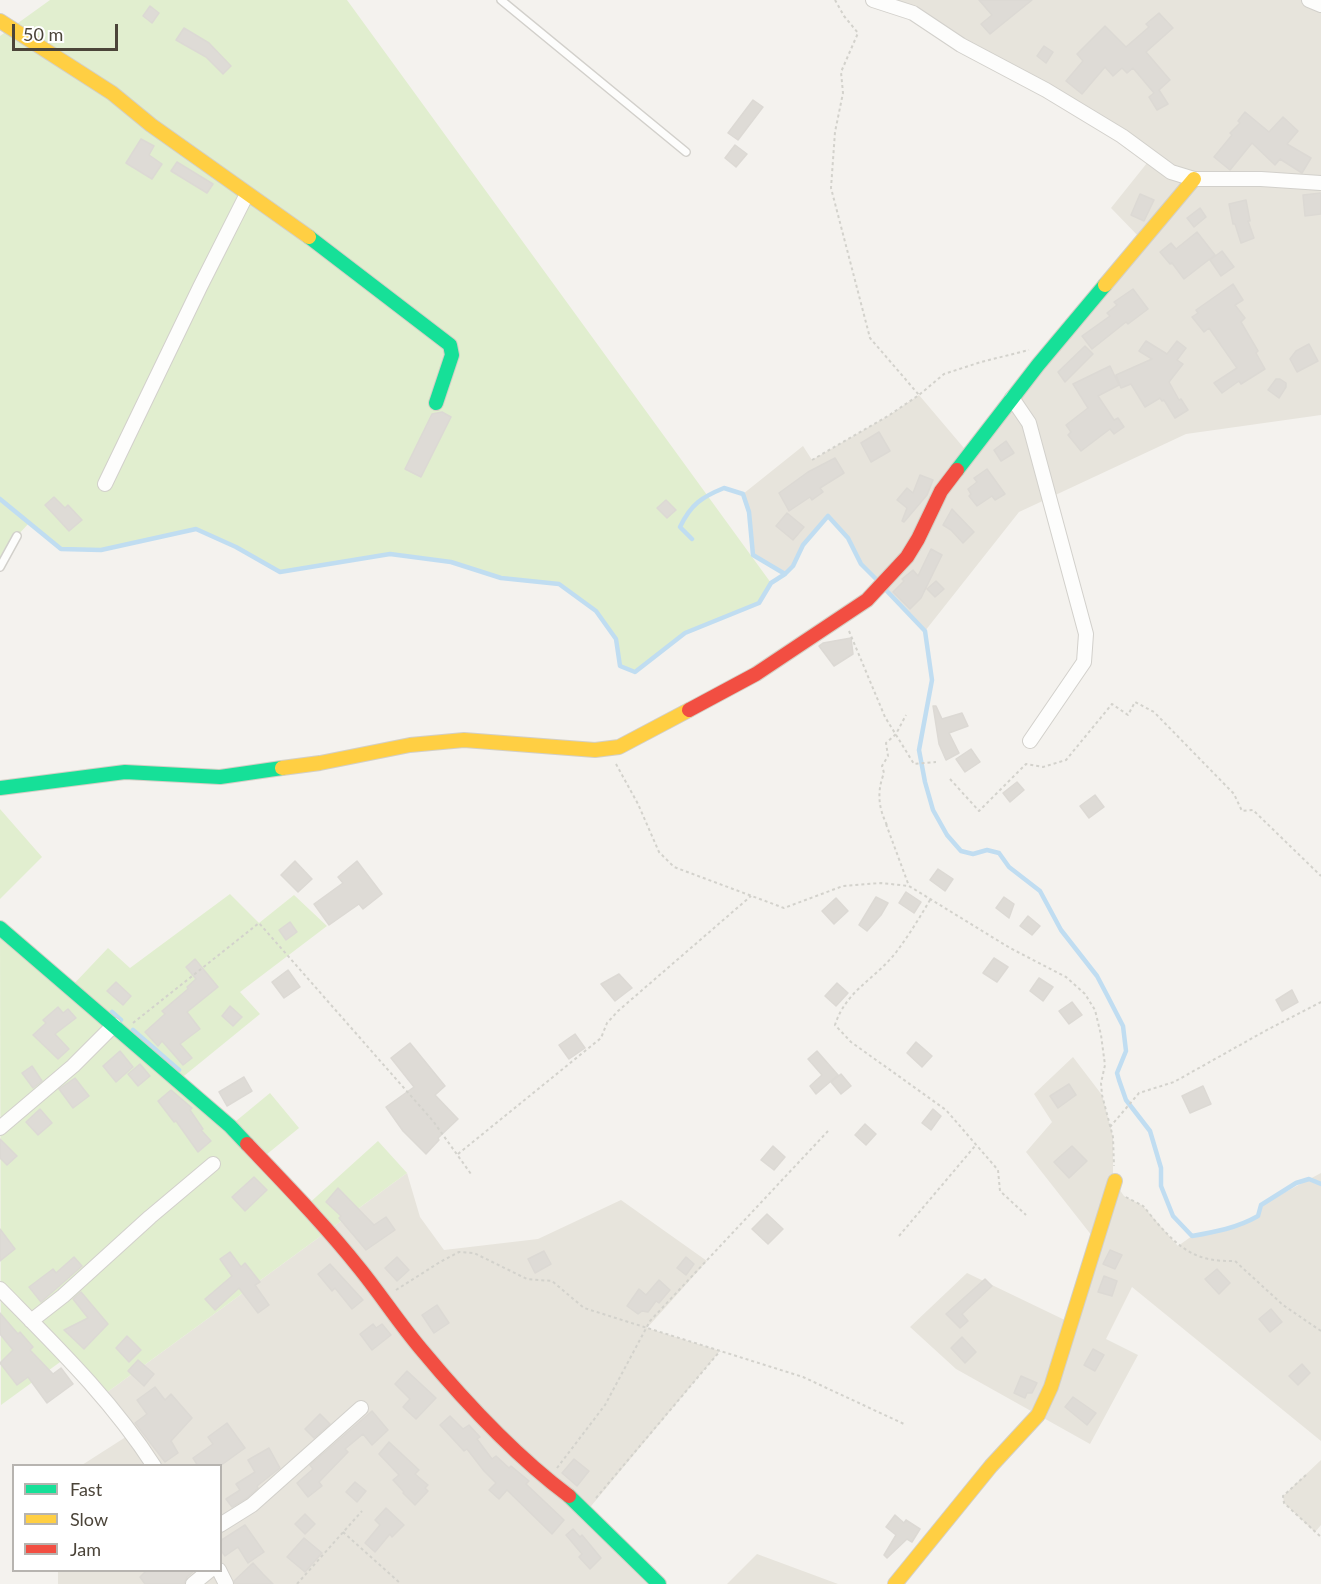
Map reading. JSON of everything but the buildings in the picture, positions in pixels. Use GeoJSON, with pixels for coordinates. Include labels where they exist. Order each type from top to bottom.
{"type":"FeatureCollection","features":[{"type":"Feature","properties":{"kind":"street"},"geometry":{"type":"LineString","coordinates":[[873,0],[913,13],[961,45],[1046,90],[1122,136],[1170,172],[1194,179],[1262,179],[1321,183]]}},
{"type":"Feature","properties":{"kind":"street"},"geometry":{"type":"LineString","coordinates":[[1309,0],[1321,5]]}},
{"type":"Feature","properties":{"kind":"street"},"geometry":{"type":"LineString","coordinates":[[0,21],[112,93],[247,194],[326,249],[450,345],[452,355],[436,403]]}},
{"type":"Feature","properties":{"kind":"street"},"geometry":{"type":"LineString","coordinates":[[0,788],[125,772],[220,777],[320,763],[410,745],[464,740],[608,749],[631,742],[756,674],[867,600],[907,557],[941,491],[1012,398],[1194,179]]}},
{"type":"Feature","properties":{"kind":"street"},"geometry":{"type":"LineString","coordinates":[[105,484],[247,194]]}},
{"type":"Feature","properties":{"kind":"street"},"geometry":{"type":"LineString","coordinates":[[1012,398],[1029,423],[1086,634],[1084,662],[1030,741]]}},
{"type":"Feature","properties":{"kind":"street"},"geometry":{"type":"LineString","coordinates":[[0,928],[230,1126],[307,1207],[360,1269],[420,1348],[477,1412],[548,1480],[586,1511],[659,1584]]}},
{"type":"Feature","properties":{"kind":"street"},"geometry":{"type":"LineString","coordinates":[[0,1128],[118,1028]]}},
{"type":"Feature","properties":{"kind":"street"},"geometry":{"type":"LineString","coordinates":[[32,1321],[213,1164]]}},
{"type":"Feature","properties":{"kind":"street"},"geometry":{"type":"LineString","coordinates":[[895,1584],[991,1466],[1017,1440],[1038,1414],[1051,1387],[1115,1181]]}},
{"type":"Feature","properties":{"kind":"street"},"geometry":{"type":"LineString","coordinates":[[0,1289],[67,1356],[102,1396],[132,1433],[153,1464]]}},
{"type":"Feature","properties":{"kind":"street"},"geometry":{"type":"LineString","coordinates":[[222,1524],[252,1505],[361,1408]]}},
{"type":"Feature","properties":{"kind":"street"},"geometry":{"type":"LineString","coordinates":[[194,1584],[208,1572]]}},
{"type":"Feature","properties":{"kind":"lane"},"geometry":{"type":"LineString","coordinates":[[501,0],[686,152]]}},
{"type":"Feature","properties":{"kind":"lane"},"geometry":{"type":"LineString","coordinates":[[0,567],[17,536]]}},
{"type":"Feature","properties":{"kind":"path"},"geometry":{"type":"LineString","coordinates":[[835,0],[858,33],[841,72],[843,93],[835,132],[831,188],[870,338],[919,395]]}},
{"type":"Feature","properties":{"kind":"path"},"geometry":{"type":"LineString","coordinates":[[812,460],[888,416],[919,395],[944,374],[1021,351],[1053,347]]}},
{"type":"Feature","properties":{"kind":"path"},"geometry":{"type":"LineString","coordinates":[[848,614],[846,622],[885,717],[914,764],[936,762]]}},
{"type":"Feature","properties":{"kind":"path"},"geometry":{"type":"LineString","coordinates":[[950,779],[979,811],[1026,764],[1043,767],[1066,760],[1112,704],[1128,715],[1135,702],[1154,712],[1234,794],[1242,811],[1253,810],[1321,876]]}},
{"type":"Feature","properties":{"kind":"path"},"geometry":{"type":"LineString","coordinates":[[906,715],[896,734],[886,743],[888,756],[882,766],[884,773],[879,786],[879,804],[909,886]]}},
{"type":"Feature","properties":{"kind":"path"},"geometry":{"type":"LineString","coordinates":[[608,749],[638,804],[659,852],[674,867],[784,908],[843,886],[880,883],[909,886],[1010,948],[1066,977],[1085,994],[1095,1010],[1101,1035],[1105,1065],[1101,1083],[1102,1095],[1113,1137],[1116,1186],[1124,1196],[1143,1206],[1178,1246],[1201,1258],[1221,1262],[1235,1261],[1283,1305],[1321,1330]]}},
{"type":"Feature","properties":{"kind":"path"},"geometry":{"type":"LineString","coordinates":[[884,819],[887,825]]}},
{"type":"Feature","properties":{"kind":"path"},"geometry":{"type":"LineString","coordinates":[[457,1155],[601,1038],[607,1023],[618,1011],[751,896]]}},
{"type":"Feature","properties":{"kind":"path"},"geometry":{"type":"LineString","coordinates":[[930,900],[897,952],[873,977],[854,991],[840,1010],[835,1025],[850,1042],[946,1110],[998,1170],[1000,1191],[1026,1215]]}},
{"type":"Feature","properties":{"kind":"path"},"geometry":{"type":"LineString","coordinates":[[118,1028],[259,923],[402,1085],[471,1174]]}},
{"type":"Feature","properties":{"kind":"path"},"geometry":{"type":"LineString","coordinates":[[1110,1127],[1139,1093],[1174,1082],[1321,1002]]}},
{"type":"Feature","properties":{"kind":"path"},"geometry":{"type":"LineString","coordinates":[[548,1480],[605,1405],[650,1321],[828,1131]]}},
{"type":"Feature","properties":{"kind":"path"},"geometry":{"type":"LineString","coordinates":[[899,1236],[975,1146]]}},
{"type":"Feature","properties":{"kind":"path"},"geometry":{"type":"LineString","coordinates":[[394,1292],[459,1252],[474,1253],[527,1279],[552,1281],[584,1308],[803,1377],[903,1424]]}},
{"type":"Feature","properties":{"kind":"path"},"geometry":{"type":"LineString","coordinates":[[586,1511],[720,1351]]}},
{"type":"Feature","properties":{"kind":"path"},"geometry":{"type":"LineString","coordinates":[[1306,1475],[1283,1496],[1284,1503],[1321,1537]]}},
{"type":"Feature","properties":{"kind":"path"},"geometry":{"type":"LineString","coordinates":[[297,1584],[362,1511]]}},
{"type":"Feature","properties":{"kind":"path"},"geometry":{"type":"LineString","coordinates":[[343,1532],[401,1584]]}},
{"type":"Feature","properties":{"kind":"shaded area"},"geometry":{"type":"Polygon","coordinates":[[[873,0],[1309,0],[1321,5],[1321,415],[1186,434],[1019,512],[925,631],[861,564],[848,538],[828,516],[803,545],[793,566],[785,574],[753,555],[749,512],[743,494],[803,446],[812,460],[888,416],[919,395],[969,454],[1143,241],[1111,208],[1151,158],[961,45],[873,0]]]}},
{"type":"Feature","properties":{"kind":"shaded area"},"geometry":{"type":"Polygon","coordinates":[[[1073,1057],[1102,1095],[1113,1137],[1113,1174],[1117,1186],[1124,1196],[1143,1206],[1178,1246],[1192,1236],[1244,1224],[1258,1216],[1261,1205],[1321,1173],[1321,1441],[1132,1287],[1106,1339],[1138,1355],[1090,1444],[956,1369],[910,1327],[967,1273],[1071,1323],[1096,1241],[1026,1152],[1052,1122],[1034,1094],[1073,1057]]]}},
{"type":"Feature","properties":{"kind":"shaded area"},"geometry":{"type":"Polygon","coordinates":[[[407,1173],[420,1217],[444,1250],[538,1239],[621,1200],[707,1261],[647,1328],[720,1351],[587,1511],[656,1584],[58,1584],[58,1572],[222,1572],[222,1464],[84,1464],[132,1433],[102,1396],[407,1173]]]}},
{"type":"Feature","properties":{"kind":"shaded area"},"geometry":{"type":"Polygon","coordinates":[[[1321,1460],[1321,1525],[1315,1532],[1284,1503],[1283,1496],[1321,1460]]]}},
{"type":"Feature","properties":{"kind":"shaded area"},"geometry":{"type":"Polygon","coordinates":[[[757,1554],[838,1584],[727,1584],[757,1554]]]}},
{"type":"Feature","properties":{"kind":"green space"},"geometry":{"type":"Polygon","coordinates":[[[50,0],[347,0],[771,583],[759,603],[685,633],[635,672],[620,666],[616,639],[596,611],[559,584],[501,578],[451,562],[390,554],[280,572],[236,547],[196,529],[101,550],[61,549],[29,523],[17,536],[0,567],[0,36],[50,0]]]}},
{"type":"Feature","properties":{"kind":"green space"},"geometry":{"type":"Polygon","coordinates":[[[0,809],[42,857],[0,899],[0,809]]]}},
{"type":"Feature","properties":{"kind":"green space"},"geometry":{"type":"Polygon","coordinates":[[[230,894],[259,923],[294,895],[327,926],[240,992],[260,1014],[179,1080],[230,1126],[270,1093],[299,1128],[261,1159],[306,1206],[378,1141],[407,1173],[102,1396],[67,1357],[1,1405],[0,928],[70,988],[108,948],[130,968],[230,894]]]}},
{"type":"Feature","properties":{"kind":"waterway"},"geometry":{"type":"LineString","coordinates":[[692,539],[680,527],[688,512],[698,502],[724,488],[743,494],[749,512],[753,555],[785,574],[793,566],[803,545],[828,516],[848,538],[861,564],[879,582]]}},
{"type":"Feature","properties":{"kind":"waterway"},"geometry":{"type":"LineString","coordinates":[[0,499],[61,549],[101,550],[196,529],[236,547],[280,572],[390,554],[451,562],[501,578],[559,584],[596,611],[616,639],[620,666],[635,672],[685,633],[759,603],[771,583],[785,574]]}},
{"type":"Feature","properties":{"kind":"waterway"},"geometry":{"type":"LineString","coordinates":[[885,589],[925,631],[932,680],[919,750],[933,810],[947,835],[961,851],[973,854],[987,850],[999,853],[1009,867],[1040,891],[1061,930],[1097,976],[1123,1026],[1126,1051],[1117,1073],[1119,1080],[1126,1100],[1150,1131],[1161,1168],[1161,1186],[1173,1216],[1192,1236],[1217,1231],[1242,1224],[1258,1216],[1261,1205],[1296,1183],[1309,1179],[1321,1184]]}},
{"type":"Feature","properties":{"kind":"waterway"},"geometry":{"type":"LineString","coordinates":[[112,1012],[121,1020]]}},
{"type":"Feature","properties":{"kind":"waterway"},"geometry":{"type":"LineString","coordinates":[[133,1030],[179,1070]]}},
{"type":"Feature","properties":{"kind":"traffic: fast"},"geometry":{"type":"LineString","coordinates":[[309,237],[450,345],[452,355],[436,403]]}},
{"type":"Feature","properties":{"kind":"traffic: fast"},"geometry":{"type":"LineString","coordinates":[[957,470],[1038,365],[1105,285]]}},
{"type":"Feature","properties":{"kind":"traffic: fast"},"geometry":{"type":"LineString","coordinates":[[0,788],[125,772],[220,777],[282,768]]}},
{"type":"Feature","properties":{"kind":"traffic: fast"},"geometry":{"type":"LineString","coordinates":[[0,928],[230,1126],[247,1144]]}},
{"type":"Feature","properties":{"kind":"traffic: fast"},"geometry":{"type":"LineString","coordinates":[[569,1496],[659,1584]]}},
{"type":"Feature","properties":{"kind":"traffic: slow"},"geometry":{"type":"LineString","coordinates":[[0,21],[112,93],[151,125],[309,237]]}},
{"type":"Feature","properties":{"kind":"traffic: slow"},"geometry":{"type":"LineString","coordinates":[[1105,285],[1194,179]]}},
{"type":"Feature","properties":{"kind":"traffic: slow"},"geometry":{"type":"LineString","coordinates":[[282,768],[410,745],[464,740],[595,750],[619,747],[689,710]]}},
{"type":"Feature","properties":{"kind":"traffic: slow"},"geometry":{"type":"LineString","coordinates":[[895,1584],[991,1466],[1038,1415],[1051,1387],[1115,1181]]}},
{"type":"Feature","properties":{"kind":"traffic: jam"},"geometry":{"type":"LineString","coordinates":[[689,710],[756,674],[867,600],[907,557],[941,491],[957,470]]}},
{"type":"Feature","properties":{"kind":"traffic: jam"},"geometry":{"type":"LineString","coordinates":[[247,1144],[333,1237],[413,1339],[473,1408],[529,1463],[569,1496]]}}]}
